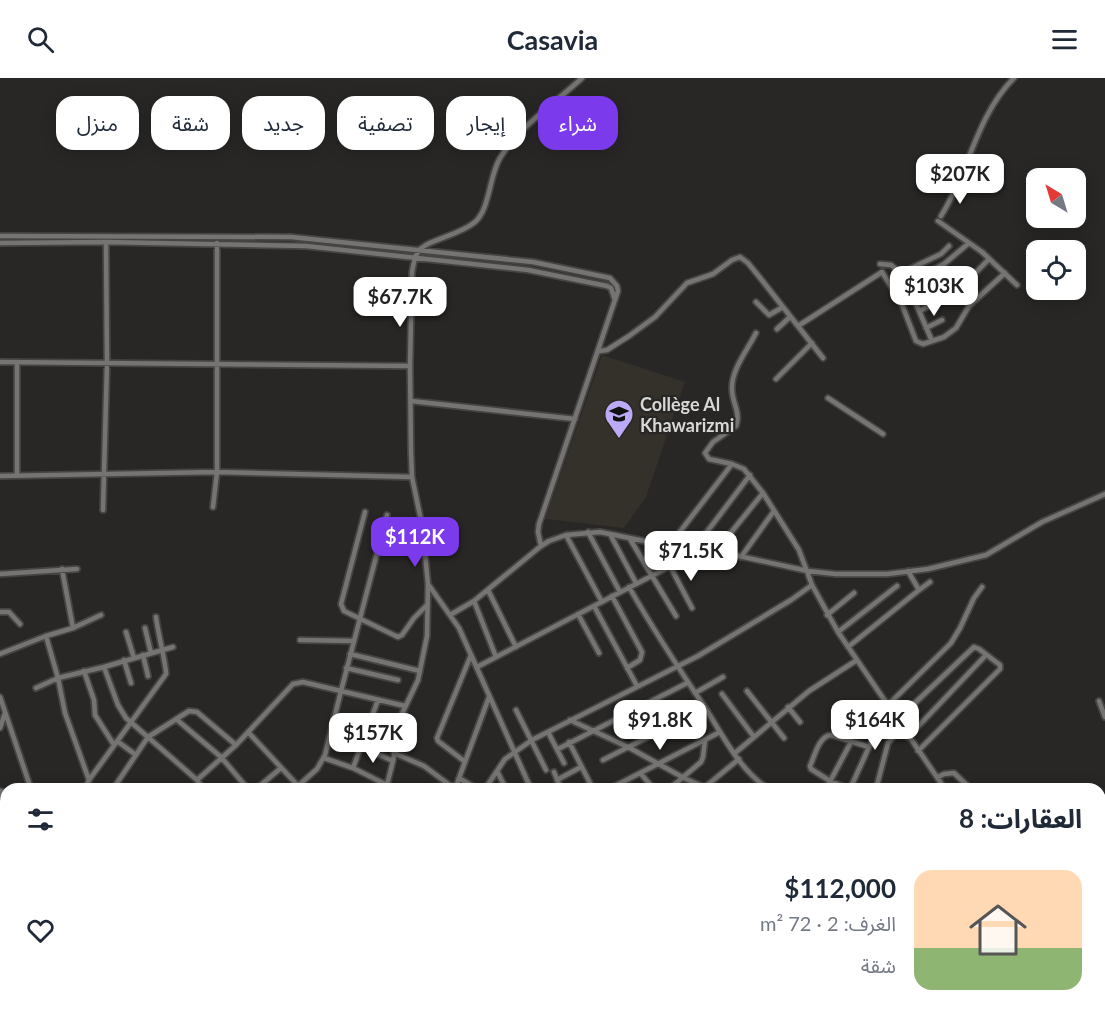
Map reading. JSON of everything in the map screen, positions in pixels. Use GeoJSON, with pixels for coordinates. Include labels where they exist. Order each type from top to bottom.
{"type":"FeatureCollection","features":[{"type":"Feature","properties":{"kind":"street"},"geometry":{"type":"LineString","coordinates":[[387,783],[400,718],[415,687],[426,646],[428,584],[422,525],[412,477],[410,366],[412,272],[415,257],[420,249],[432,242],[475,222],[482,214],[494,171],[502,155],[524,130],[582,78]]}},
{"type":"Feature","properties":{"kind":"street"},"geometry":{"type":"LineString","coordinates":[[1014,78],[991,107],[976,138],[960,182],[940,219],[1017,285]]}},
{"type":"Feature","properties":{"kind":"street"},"geometry":{"type":"LineString","coordinates":[[0,236],[291,237],[533,262],[610,278],[617,286],[616,300],[539,524],[541,546]]}},
{"type":"Feature","properties":{"kind":"street"},"geometry":{"type":"LineString","coordinates":[[104,510],[107,363],[106,236]]}},
{"type":"Feature","properties":{"kind":"street"},"geometry":{"type":"LineString","coordinates":[[213,507],[218,472],[217,237]]}},
{"type":"Feature","properties":{"kind":"street"},"geometry":{"type":"LineString","coordinates":[[0,243],[106,242],[306,246],[528,270],[575,278],[611,288],[616,300]]}},
{"type":"Feature","properties":{"kind":"street"},"geometry":{"type":"LineString","coordinates":[[907,284],[944,264],[969,243]]}},
{"type":"Feature","properties":{"kind":"street"},"geometry":{"type":"LineString","coordinates":[[901,273],[941,254],[949,246]]}},
{"type":"Feature","properties":{"kind":"street"},"geometry":{"type":"LineString","coordinates":[[598,351],[615,346],[638,330],[655,317],[687,283],[713,274],[736,257],[743,258],[748,263],[823,358]]}},
{"type":"Feature","properties":{"kind":"street"},"geometry":{"type":"LineString","coordinates":[[919,311],[956,293],[989,259]]}},
{"type":"Feature","properties":{"kind":"street"},"geometry":{"type":"LineString","coordinates":[[880,264],[891,265],[901,273],[932,341]]}},
{"type":"Feature","properties":{"kind":"street"},"geometry":{"type":"LineString","coordinates":[[798,326],[882,272],[901,302],[916,341],[923,344],[944,337],[956,328],[969,306],[1005,273]]}},
{"type":"Feature","properties":{"kind":"street"},"geometry":{"type":"LineString","coordinates":[[910,292],[938,279]]}},
{"type":"Feature","properties":{"kind":"street"},"geometry":{"type":"LineString","coordinates":[[756,302],[769,315],[783,307]]}},
{"type":"Feature","properties":{"kind":"street"},"geometry":{"type":"LineString","coordinates":[[777,329],[790,317]]}},
{"type":"Feature","properties":{"kind":"street"},"geometry":{"type":"LineString","coordinates":[[926,328],[942,320]]}},
{"type":"Feature","properties":{"kind":"street"},"geometry":{"type":"LineString","coordinates":[[756,333],[737,369],[731,387],[738,409],[738,422],[730,431],[713,442],[705,453],[709,459],[744,469],[763,493],[799,550],[812,585],[827,615],[942,783]]}},
{"type":"Feature","properties":{"kind":"street"},"geometry":{"type":"LineString","coordinates":[[776,379],[812,343]]}},
{"type":"Feature","properties":{"kind":"street"},"geometry":{"type":"LineString","coordinates":[[0,362],[410,366]]}},
{"type":"Feature","properties":{"kind":"street"},"geometry":{"type":"LineString","coordinates":[[16,475],[17,362]]}},
{"type":"Feature","properties":{"kind":"street"},"geometry":{"type":"LineString","coordinates":[[828,398],[883,434]]}},
{"type":"Feature","properties":{"kind":"street"},"geometry":{"type":"LineString","coordinates":[[411,401],[574,419]]}},
{"type":"Feature","properties":{"kind":"street"},"geometry":{"type":"LineString","coordinates":[[669,546],[732,464]]}},
{"type":"Feature","properties":{"kind":"street"},"geometry":{"type":"LineString","coordinates":[[0,476],[218,472],[412,477]]}},
{"type":"Feature","properties":{"kind":"street"},"geometry":{"type":"LineString","coordinates":[[694,549],[750,475]]}},
{"type":"Feature","properties":{"kind":"street"},"geometry":{"type":"LineString","coordinates":[[716,551],[763,493]]}},
{"type":"Feature","properties":{"kind":"street"},"geometry":{"type":"LineString","coordinates":[[450,615],[474,601],[541,546],[566,535],[588,532],[610,534],[669,546],[716,551],[808,571],[887,574],[960,562],[986,555],[1042,522],[1105,494]]}},
{"type":"Feature","properties":{"kind":"street"},"geometry":{"type":"LineString","coordinates":[[741,557],[774,511]]}},
{"type":"Feature","properties":{"kind":"street"},"geometry":{"type":"LineString","coordinates":[[365,512],[341,604],[344,611],[398,637],[426,606]]}},
{"type":"Feature","properties":{"kind":"street"},"geometry":{"type":"LineString","coordinates":[[303,783],[317,769],[329,744],[346,668],[387,515]]}},
{"type":"Feature","properties":{"kind":"street"},"geometry":{"type":"LineString","coordinates":[[588,532],[620,592]]}},
{"type":"Feature","properties":{"kind":"street"},"geometry":{"type":"LineString","coordinates":[[610,534],[636,583]]}},
{"type":"Feature","properties":{"kind":"street"},"geometry":{"type":"LineString","coordinates":[[566,535],[602,602]]}},
{"type":"Feature","properties":{"kind":"street"},"geometry":{"type":"LineString","coordinates":[[630,539],[676,616]]}},
{"type":"Feature","properties":{"kind":"street"},"geometry":{"type":"LineString","coordinates":[[477,667],[684,559],[684,547]]}},
{"type":"Feature","properties":{"kind":"street"},"geometry":{"type":"LineString","coordinates":[[670,566],[692,608]]}},
{"type":"Feature","properties":{"kind":"street"},"geometry":{"type":"LineString","coordinates":[[62,569],[74,628]]}},
{"type":"Feature","properties":{"kind":"street"},"geometry":{"type":"LineString","coordinates":[[0,574],[77,570]]}},
{"type":"Feature","properties":{"kind":"street"},"geometry":{"type":"LineString","coordinates":[[908,571],[919,590]]}},
{"type":"Feature","properties":{"kind":"street"},"geometry":{"type":"LineString","coordinates":[[848,647],[930,582]]}},
{"type":"Feature","properties":{"kind":"street"},"geometry":{"type":"LineString","coordinates":[[428,584],[459,628],[528,783]]}},
{"type":"Feature","properties":{"kind":"street"},"geometry":{"type":"LineString","coordinates":[[489,783],[514,752],[532,740],[727,639],[812,585]]}},
{"type":"Feature","properties":{"kind":"street"},"geometry":{"type":"LineString","coordinates":[[838,632],[897,586]]}},
{"type":"Feature","properties":{"kind":"street"},"geometry":{"type":"LineString","coordinates":[[629,587],[654,632],[757,783]]}},
{"type":"Feature","properties":{"kind":"street"},"geometry":{"type":"LineString","coordinates":[[853,783],[888,705],[951,643],[982,587]]}},
{"type":"Feature","properties":{"kind":"street"},"geometry":{"type":"LineString","coordinates":[[488,590],[516,646]]}},
{"type":"Feature","properties":{"kind":"street"},"geometry":{"type":"LineString","coordinates":[[827,615],[854,593]]}},
{"type":"Feature","properties":{"kind":"street"},"geometry":{"type":"LineString","coordinates":[[612,597],[642,652],[640,660],[627,668]]}},
{"type":"Feature","properties":{"kind":"street"},"geometry":{"type":"LineString","coordinates":[[474,601],[496,657]]}},
{"type":"Feature","properties":{"kind":"street"},"geometry":{"type":"LineString","coordinates":[[594,606],[637,686]]}},
{"type":"Feature","properties":{"kind":"street"},"geometry":{"type":"LineString","coordinates":[[0,612],[9,612],[20,624]]}},
{"type":"Feature","properties":{"kind":"street"},"geometry":{"type":"LineString","coordinates":[[578,614],[599,653]]}},
{"type":"Feature","properties":{"kind":"street"},"geometry":{"type":"LineString","coordinates":[[0,654],[74,628],[101,615]]}},
{"type":"Feature","properties":{"kind":"street"},"geometry":{"type":"LineString","coordinates":[[88,783],[166,674],[167,669],[161,650],[156,617]]}},
{"type":"Feature","properties":{"kind":"street"},"geometry":{"type":"LineString","coordinates":[[145,628],[151,653]]}},
{"type":"Feature","properties":{"kind":"street"},"geometry":{"type":"LineString","coordinates":[[126,632],[134,658]]}},
{"type":"Feature","properties":{"kind":"street"},"geometry":{"type":"LineString","coordinates":[[46,636],[58,678],[64,713],[89,780]]}},
{"type":"Feature","properties":{"kind":"street"},"geometry":{"type":"LineString","coordinates":[[300,640],[353,641]]}},
{"type":"Feature","properties":{"kind":"street"},"geometry":{"type":"LineString","coordinates":[[36,687],[58,678],[173,646]]}},
{"type":"Feature","properties":{"kind":"street"},"geometry":{"type":"LineString","coordinates":[[898,719],[970,650],[976,647],[1000,665],[1000,669],[918,751]]}},
{"type":"Feature","properties":{"kind":"street"},"geometry":{"type":"LineString","coordinates":[[350,654],[420,671]]}},
{"type":"Feature","properties":{"kind":"street"},"geometry":{"type":"LineString","coordinates":[[464,761],[437,738],[472,654]]}},
{"type":"Feature","properties":{"kind":"street"},"geometry":{"type":"LineString","coordinates":[[143,655],[148,676]]}},
{"type":"Feature","properties":{"kind":"street"},"geometry":{"type":"LineString","coordinates":[[908,737],[986,655]]}},
{"type":"Feature","properties":{"kind":"street"},"geometry":{"type":"LineString","coordinates":[[124,660],[131,683]]}},
{"type":"Feature","properties":{"kind":"street"},"geometry":{"type":"LineString","coordinates":[[735,753],[788,707],[825,679],[857,660]]}},
{"type":"Feature","properties":{"kind":"street"},"geometry":{"type":"LineString","coordinates":[[104,667],[118,705],[131,723],[199,783]]}},
{"type":"Feature","properties":{"kind":"street"},"geometry":{"type":"LineString","coordinates":[[346,668],[398,680]]}},
{"type":"Feature","properties":{"kind":"street"},"geometry":{"type":"LineString","coordinates":[[84,671],[94,700],[95,715],[116,743],[136,755]]}},
{"type":"Feature","properties":{"kind":"street"},"geometry":{"type":"LineString","coordinates":[[694,693],[723,677]]}},
{"type":"Feature","properties":{"kind":"street"},"geometry":{"type":"LineString","coordinates":[[197,780],[236,745],[293,684],[303,682],[405,706]]}},
{"type":"Feature","properties":{"kind":"street"},"geometry":{"type":"LineString","coordinates":[[558,749],[687,682]]}},
{"type":"Feature","properties":{"kind":"street"},"geometry":{"type":"LineString","coordinates":[[747,691],[784,738]]}},
{"type":"Feature","properties":{"kind":"street"},"geometry":{"type":"LineString","coordinates":[[722,694],[754,737]]}},
{"type":"Feature","properties":{"kind":"street"},"geometry":{"type":"LineString","coordinates":[[0,697],[29,783]]}},
{"type":"Feature","properties":{"kind":"street"},"geometry":{"type":"LineString","coordinates":[[457,783],[489,697]]}},
{"type":"Feature","properties":{"kind":"street"},"geometry":{"type":"LineString","coordinates":[[353,768],[378,700]]}},
{"type":"Feature","properties":{"kind":"street"},"geometry":{"type":"LineString","coordinates":[[1099,701],[1105,717]]}},
{"type":"Feature","properties":{"kind":"street"},"geometry":{"type":"LineString","coordinates":[[788,707],[800,722]]}},
{"type":"Feature","properties":{"kind":"street"},"geometry":{"type":"LineString","coordinates":[[603,760],[705,708]]}},
{"type":"Feature","properties":{"kind":"street"},"geometry":{"type":"LineString","coordinates":[[516,710],[546,770]]}},
{"type":"Feature","properties":{"kind":"street"},"geometry":{"type":"LineString","coordinates":[[116,783],[148,737],[189,711],[197,712],[236,745]]}},
{"type":"Feature","properties":{"kind":"street"},"geometry":{"type":"LineString","coordinates":[[0,728],[5,713]]}},
{"type":"Feature","properties":{"kind":"street"},"geometry":{"type":"LineString","coordinates":[[176,719],[221,758],[243,783]]}},
{"type":"Feature","properties":{"kind":"street"},"geometry":{"type":"LineString","coordinates":[[570,720],[628,747],[695,783]]}},
{"type":"Feature","properties":{"kind":"street"},"geometry":{"type":"LineString","coordinates":[[878,783],[888,743],[902,728]]}},
{"type":"Feature","properties":{"kind":"street"},"geometry":{"type":"LineString","coordinates":[[248,732],[295,783]]}},
{"type":"Feature","properties":{"kind":"street"},"geometry":{"type":"LineString","coordinates":[[548,732],[564,763]]}},
{"type":"Feature","properties":{"kind":"street"},"geometry":{"type":"LineString","coordinates":[[622,783],[720,732]]}},
{"type":"Feature","properties":{"kind":"street"},"geometry":{"type":"LineString","coordinates":[[835,783],[813,772],[810,766],[822,738],[827,734],[869,747]]}},
{"type":"Feature","properties":{"kind":"street"},"geometry":{"type":"LineString","coordinates":[[677,783],[701,762],[705,740]]}},
{"type":"Feature","properties":{"kind":"street"},"geometry":{"type":"LineString","coordinates":[[569,742],[589,783]]}},
{"type":"Feature","properties":{"kind":"street"},"geometry":{"type":"LineString","coordinates":[[830,781],[851,742]]}},
{"type":"Feature","properties":{"kind":"street"},"geometry":{"type":"LineString","coordinates":[[362,747],[393,761]]}},
{"type":"Feature","properties":{"kind":"street"},"geometry":{"type":"LineString","coordinates":[[394,753],[424,766],[447,783]]}},
{"type":"Feature","properties":{"kind":"street"},"geometry":{"type":"LineString","coordinates":[[324,758],[353,768],[379,783]]}},
{"type":"Feature","properties":{"kind":"street"},"geometry":{"type":"LineString","coordinates":[[712,783],[739,759]]}},
{"type":"Feature","properties":{"kind":"street"},"geometry":{"type":"LineString","coordinates":[[557,780],[580,767]]}},
{"type":"Feature","properties":{"kind":"street"},"geometry":{"type":"LineString","coordinates":[[263,783],[281,768]]}},
{"type":"Feature","properties":{"kind":"street"},"geometry":{"type":"LineString","coordinates":[[497,771],[503,783]]}},
{"type":"Feature","properties":{"kind":"street"},"geometry":{"type":"LineString","coordinates":[[554,772],[558,783]]}},
{"type":"Feature","properties":{"kind":"street"},"geometry":{"type":"LineString","coordinates":[[938,777],[954,773],[962,783]]}},
{"type":"Feature","properties":{"kind":"street"},"geometry":{"type":"LineString","coordinates":[[641,774],[649,783]]}},
{"type":"Feature","properties":{"kind":"street"},"geometry":{"type":"LineString","coordinates":[[459,778],[467,783]]}},
{"type":"Feature","properties":{"kind":"shaded area","name":"Collège Al Khawarizmi"},"geometry":{"type":"Polygon","coordinates":[[[602,355],[685,382],[646,497],[624,528],[545,519],[602,355]]]}},
{"type":"Feature","properties":{"kind":"place","name":"Collège Al Khawarizmi"},"geometry":{"type":"Point","coordinates":[619,440]}}]}
